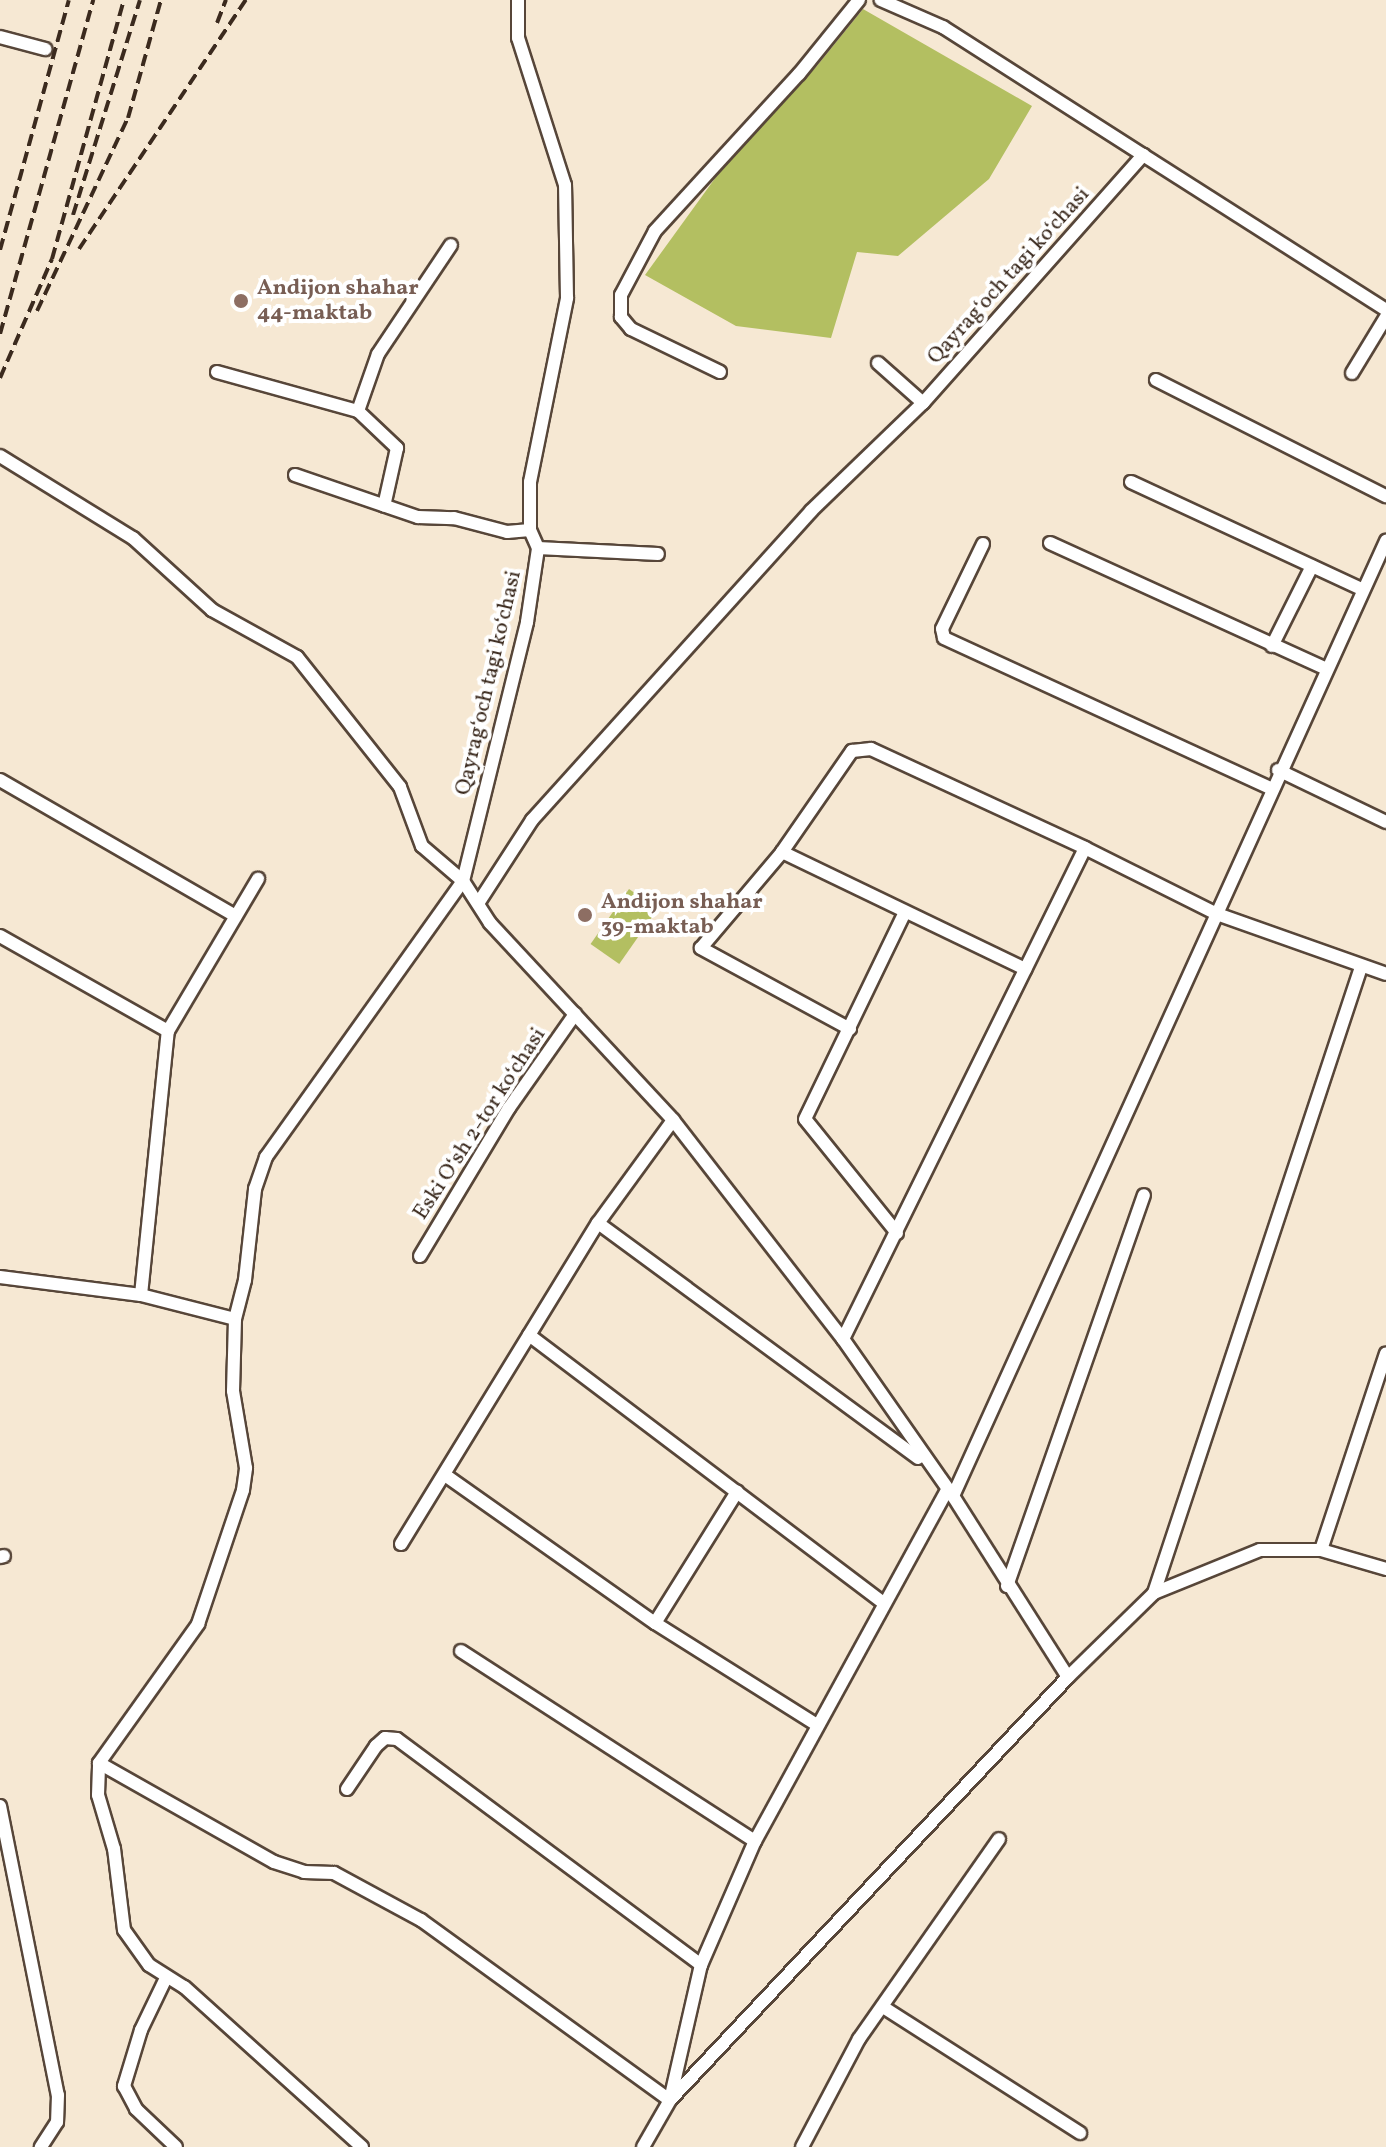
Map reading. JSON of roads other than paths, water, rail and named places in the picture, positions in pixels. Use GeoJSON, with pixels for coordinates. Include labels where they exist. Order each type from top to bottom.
{"type":"FeatureCollection","features":[{"type":"Feature","properties":{"kind":"street","name":"Qayragʻoch tagi koʻchasi"},"geometry":{"type":"LineString","coordinates":[[99,1763],[198,1624],[243,1490],[246,1468],[233,1391],[235,1319],[255,1189],[266,1157],[463,881],[527,622],[538,548],[530,530],[530,482],[567,284],[565,185],[518,38],[518,0]]}},
{"type":"Feature","properties":{"kind":"street"},"geometry":{"type":"LineString","coordinates":[[720,372],[631,329],[621,317],[621,295],[655,231],[859,0]]}},
{"type":"Feature","properties":{"kind":"street"},"geometry":{"type":"LineString","coordinates":[[881,0],[943,27],[1386,310]]}},
{"type":"Feature","properties":{"kind":"street"},"geometry":{"type":"LineString","coordinates":[[0,37],[45,49]]}},
{"type":"Feature","properties":{"kind":"street","name":"Qayragʻoch tagi koʻchasi"},"geometry":{"type":"LineString","coordinates":[[479,902],[532,820],[811,511],[923,403],[1143,155]]}},
{"type":"Feature","properties":{"kind":"street"},"geometry":{"type":"LineString","coordinates":[[358,411],[378,354],[451,245]]}},
{"type":"Feature","properties":{"kind":"street"},"geometry":{"type":"LineString","coordinates":[[1352,373],[1386,317]]}},
{"type":"Feature","properties":{"kind":"street"},"geometry":{"type":"LineString","coordinates":[[878,363],[923,403]]}},
{"type":"Feature","properties":{"kind":"street"},"geometry":{"type":"LineString","coordinates":[[217,372],[358,411],[397,448],[384,506]]}},
{"type":"Feature","properties":{"kind":"street"},"geometry":{"type":"LineString","coordinates":[[1156,380],[1386,496]]}},
{"type":"Feature","properties":{"kind":"street"},"geometry":{"type":"LineString","coordinates":[[0,456],[133,538],[212,610],[297,657],[400,787],[422,846],[463,881],[490,923],[673,1120],[843,1339],[926,1465],[951,1493],[1007,1586],[1068,1677]]}},
{"type":"Feature","properties":{"kind":"street"},"geometry":{"type":"LineString","coordinates":[[295,475],[431,520],[454,518],[507,532],[530,530]]}},
{"type":"Feature","properties":{"kind":"street"},"geometry":{"type":"LineString","coordinates":[[1131,482],[1362,589]]}},
{"type":"Feature","properties":{"kind":"street"},"geometry":{"type":"LineString","coordinates":[[670,2100],[701,1965],[755,1841],[883,1603],[951,1493],[1217,914],[1324,668],[1386,541]]}},
{"type":"Feature","properties":{"kind":"street"},"geometry":{"type":"LineString","coordinates":[[1050,543],[1324,668]]}},
{"type":"Feature","properties":{"kind":"street"},"geometry":{"type":"LineString","coordinates":[[983,544],[942,629],[944,638],[1270,788]]}},
{"type":"Feature","properties":{"kind":"street"},"geometry":{"type":"LineString","coordinates":[[538,548],[658,554]]}},
{"type":"Feature","properties":{"kind":"street"},"geometry":{"type":"LineString","coordinates":[[1272,646],[1312,566]]}},
{"type":"Feature","properties":{"kind":"street"},"geometry":{"type":"LineString","coordinates":[[850,1029],[701,948],[782,852],[852,751],[863,747],[1085,848],[1217,914],[1386,974]]}},
{"type":"Feature","properties":{"kind":"street"},"geometry":{"type":"LineString","coordinates":[[1278,770],[1386,822]]}},
{"type":"Feature","properties":{"kind":"street"},"geometry":{"type":"LineString","coordinates":[[0,780],[236,916]]}},
{"type":"Feature","properties":{"kind":"street"},"geometry":{"type":"LineString","coordinates":[[843,1339],[1085,848]]}},
{"type":"Feature","properties":{"kind":"street"},"geometry":{"type":"LineString","coordinates":[[782,852],[1025,969]]}},
{"type":"Feature","properties":{"kind":"street"},"geometry":{"type":"LineString","coordinates":[[141,1295],[168,1031],[258,879]]}},
{"type":"Feature","properties":{"kind":"street"},"geometry":{"type":"LineString","coordinates":[[897,1233],[805,1119],[905,912]]}},
{"type":"Feature","properties":{"kind":"street"},"geometry":{"type":"LineString","coordinates":[[0,936],[168,1031]]}},
{"type":"Feature","properties":{"kind":"street"},"geometry":{"type":"LineString","coordinates":[[1154,1593],[1361,967]]}},
{"type":"Feature","properties":{"kind":"street","name":"Eski Oʻsh 2-tor koʻchasi"},"geometry":{"type":"LineString","coordinates":[[420,1256],[509,1108],[575,1014]]}},
{"type":"Feature","properties":{"kind":"street"},"geometry":{"type":"LineString","coordinates":[[401,1544],[598,1223],[673,1120]]}},
{"type":"Feature","properties":{"kind":"street"},"geometry":{"type":"LineString","coordinates":[[1007,1586],[1144,1195]]}},
{"type":"Feature","properties":{"kind":"street"},"geometry":{"type":"LineString","coordinates":[[598,1223],[926,1465]]}},
{"type":"Feature","properties":{"kind":"street"},"geometry":{"type":"LineString","coordinates":[[0,1277],[141,1295],[235,1319]]}},
{"type":"Feature","properties":{"kind":"street"},"geometry":{"type":"LineString","coordinates":[[529,1335],[883,1603]]}},
{"type":"Feature","properties":{"kind":"street"},"geometry":{"type":"LineString","coordinates":[[1321,1550],[1386,1353]]}},
{"type":"Feature","properties":{"kind":"street"},"geometry":{"type":"LineString","coordinates":[[445,1475],[655,1623],[817,1725]]}},
{"type":"Feature","properties":{"kind":"street"},"geometry":{"type":"LineString","coordinates":[[655,1623],[737,1492]]}},
{"type":"Feature","properties":{"kind":"street"},"geometry":{"type":"LineString","coordinates":[[643,2147],[670,2100],[1068,1677],[1154,1593],[1260,1550],[1321,1550],[1386,1569]]}},
{"type":"Feature","properties":{"kind":"street"},"geometry":{"type":"LineString","coordinates":[[461,1651],[755,1841]]}},
{"type":"Feature","properties":{"kind":"street"},"geometry":{"type":"LineString","coordinates":[[347,1789],[376,1746],[385,1738],[397,1739],[701,1965]]}},
{"type":"Feature","properties":{"kind":"street"},"geometry":{"type":"LineString","coordinates":[[362,2147],[184,1987],[149,1965],[124,1930],[114,1849],[98,1795],[99,1763],[274,1862],[304,1872],[334,1873],[421,1920],[670,2100]]}},
{"type":"Feature","properties":{"kind":"street"},"geometry":{"type":"LineString","coordinates":[[0,1806],[58,2095],[57,2122],[41,2147]]}},
{"type":"Feature","properties":{"kind":"street"},"geometry":{"type":"LineString","coordinates":[[802,2147],[859,2039],[999,1839]]}},
{"type":"Feature","properties":{"kind":"street"},"geometry":{"type":"LineString","coordinates":[[166,1978],[124,2086],[136,2109],[176,2147]]}},
{"type":"Feature","properties":{"kind":"street"},"geometry":{"type":"LineString","coordinates":[[883,2007],[1080,2133]]}},
{"type":"Feature","properties":{"kind":"railway"},"geometry":{"type":"LineString","coordinates":[[0,250],[69,0]]}},
{"type":"Feature","properties":{"kind":"railway"},"geometry":{"type":"LineString","coordinates":[[0,334],[93,0]]}},
{"type":"Feature","properties":{"kind":"railway"},"geometry":{"type":"LineString","coordinates":[[0,378],[52,259],[124,0]]}},
{"type":"Feature","properties":{"kind":"railway"},"geometry":{"type":"LineString","coordinates":[[73,215],[140,0]]}},
{"type":"Feature","properties":{"kind":"railway"},"geometry":{"type":"LineString","coordinates":[[37,311],[128,118],[161,0]]}},
{"type":"Feature","properties":{"kind":"railway"},"geometry":{"type":"LineString","coordinates":[[217,23],[226,0]]}},
{"type":"Feature","properties":{"kind":"railway"},"geometry":{"type":"LineString","coordinates":[[79,249],[246,0]]}},
{"type":"Feature","properties":{"kind":"place","name":"Andijon shahar 44-maktab"},"geometry":{"type":"Point","coordinates":[241,301]}},
{"type":"Feature","properties":{"kind":"place","name":"Andijon shahar 39-maktab"},"geometry":{"type":"Point","coordinates":[585,915]}}]}
